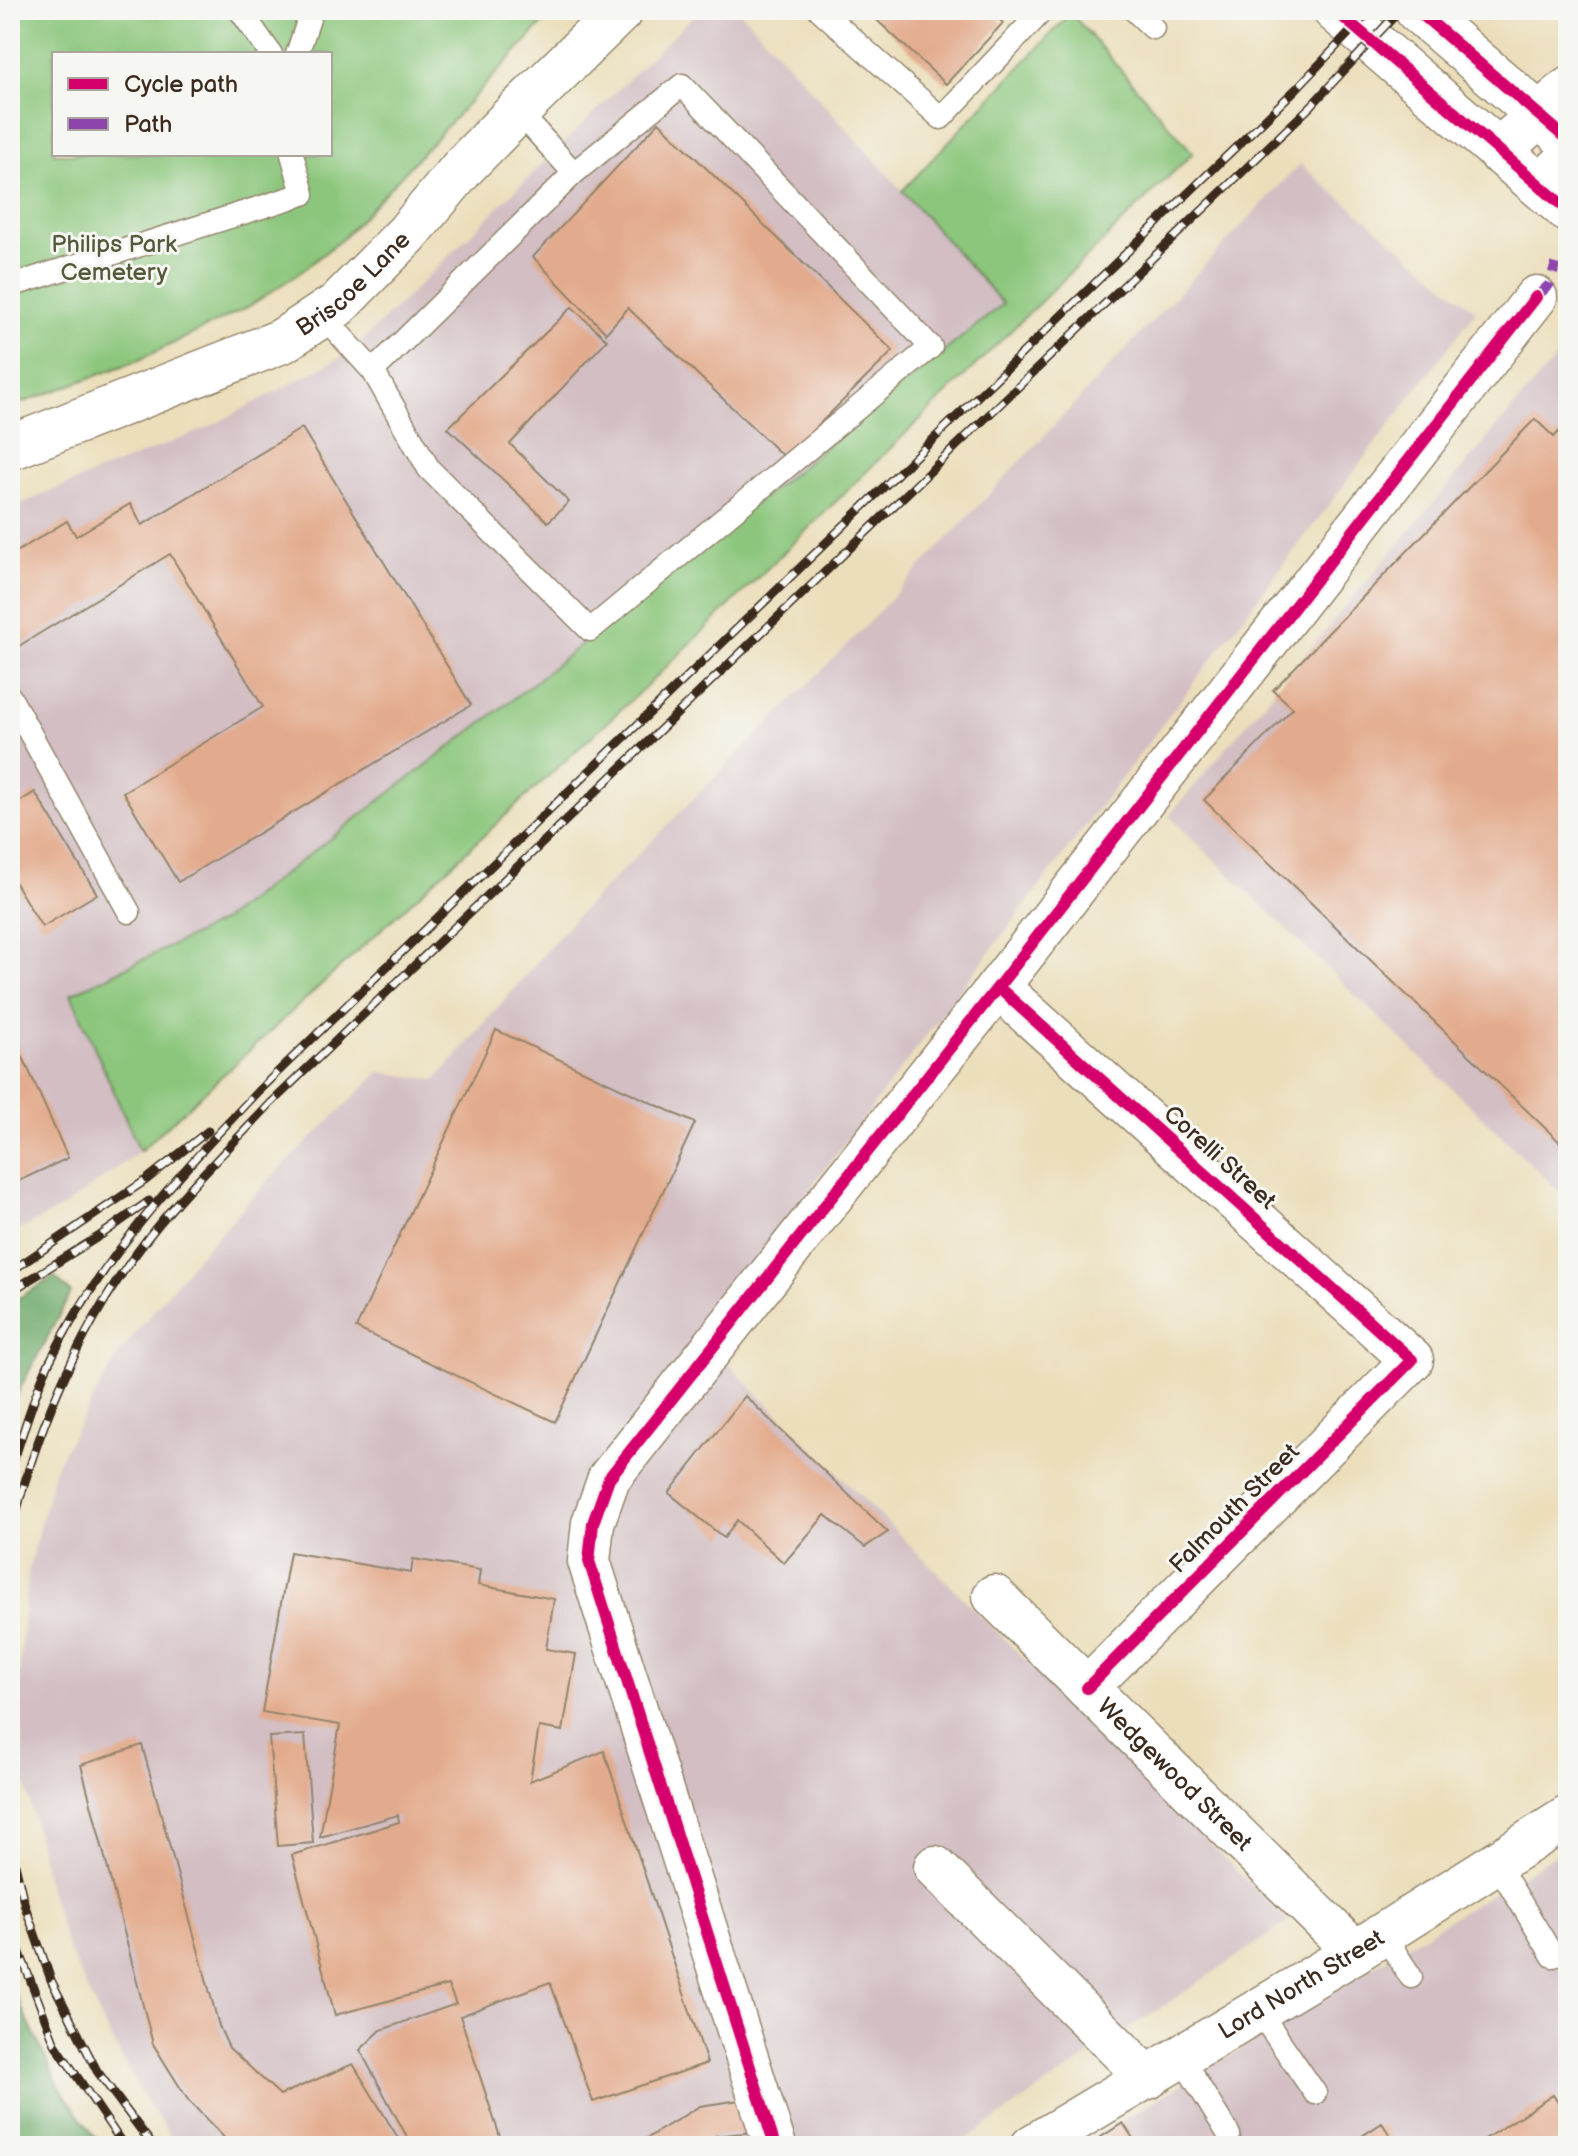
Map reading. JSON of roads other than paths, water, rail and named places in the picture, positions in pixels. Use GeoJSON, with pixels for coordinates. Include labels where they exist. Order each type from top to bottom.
{"type":"FeatureCollection","features":[{"type":"Feature","properties":{"kind":"main road","name":"Briscoe Lane"},"geometry":{"type":"LineString","coordinates":[[10,448],[282,341],[337,305],[407,234],[465,165],[621,10]]}},
{"type":"Feature","properties":{"kind":"main road"},"geometry":{"type":"LineString","coordinates":[[1335,10],[1498,151],[1559,186]]}},
{"type":"Feature","properties":{"kind":"main road"},"geometry":{"type":"LineString","coordinates":[[1417,10],[1558,114],[1498,151]]}},
{"type":"Feature","properties":{"kind":"street"},"geometry":{"type":"LineString","coordinates":[[775,2146],[589,1561],[593,1523],[609,1478],[998,987],[1536,297]]}},
{"type":"Feature","properties":{"kind":"street","name":"Corelli Street"},"geometry":{"type":"LineString","coordinates":[[998,987],[1412,1360]]}},
{"type":"Feature","properties":{"kind":"street","name":"Falmouth Street"},"geometry":{"type":"LineString","coordinates":[[1087,1688],[1412,1360]]}},
{"type":"Feature","properties":{"kind":"street","name":"Wedgewood Street"},"geometry":{"type":"LineString","coordinates":[[994,1596],[1087,1688],[1369,1943]]}},
{"type":"Feature","properties":{"kind":"street","name":"Lord North Street"},"geometry":{"type":"LineString","coordinates":[[1032,2146],[1259,2011],[1568,1817]]}},
{"type":"Feature","properties":{"kind":"street"},"geometry":{"type":"LineString","coordinates":[[935,1867],[1164,2067]]}},
{"type":"Feature","properties":{"kind":"lane"},"geometry":{"type":"LineString","coordinates":[[240,10],[270,52]]}},
{"type":"Feature","properties":{"kind":"lane"},"geometry":{"type":"LineString","coordinates":[[298,52],[312,10]]}},
{"type":"Feature","properties":{"kind":"lane"},"geometry":{"type":"LineString","coordinates":[[820,10],[941,118],[1043,10]]}},
{"type":"Feature","properties":{"kind":"lane"},"geometry":{"type":"LineString","coordinates":[[1134,10],[1153,28]]}},
{"type":"Feature","properties":{"kind":"lane"},"geometry":{"type":"LineString","coordinates":[[322,315],[373,371],[429,469],[590,630],[931,347],[682,85],[574,173],[373,371]]}},
{"type":"Feature","properties":{"kind":"lane"},"geometry":{"type":"LineString","coordinates":[[518,111],[574,173]]}},
{"type":"Feature","properties":{"kind":"lane"},"geometry":{"type":"LineString","coordinates":[[10,286],[303,194],[293,156]]}},
{"type":"Feature","properties":{"kind":"lane"},"geometry":{"type":"LineString","coordinates":[[10,697],[129,912]]}},
{"type":"Feature","properties":{"kind":"lane"},"geometry":{"type":"LineString","coordinates":[[1496,1862],[1553,1956]]}},
{"type":"Feature","properties":{"kind":"lane"},"geometry":{"type":"LineString","coordinates":[[1369,1943],[1411,1977]]}},
{"type":"Feature","properties":{"kind":"lane"},"geometry":{"type":"LineString","coordinates":[[1259,2011],[1315,2093]]}},
{"type":"Feature","properties":{"kind":"lane"},"geometry":{"type":"LineString","coordinates":[[1164,2067],[1229,2135]]}},
{"type":"Feature","properties":{"kind":"railway"},"geometry":{"type":"LineString","coordinates":[[10,1471],[33,1401],[70,1323],[117,1252],[228,1122],[1296,89],[1371,10]]}},
{"type":"Feature","properties":{"kind":"railway"},"geometry":{"type":"LineString","coordinates":[[10,1537],[47,1418],[81,1343],[123,1273],[161,1221],[191,1187],[270,1104],[1311,106],[1400,10]]}},
{"type":"Feature","properties":{"kind":"railway"},"geometry":{"type":"LineString","coordinates":[[10,1272],[146,1180],[208,1131]]}},
{"type":"Feature","properties":{"kind":"railway"},"geometry":{"type":"LineString","coordinates":[[10,1292],[149,1201]]}},
{"type":"Feature","properties":{"kind":"railway"},"geometry":{"type":"LineString","coordinates":[[10,1843],[25,1906],[51,1980],[97,2071],[153,2146]]}},
{"type":"Feature","properties":{"kind":"railway"},"geometry":{"type":"LineString","coordinates":[[10,1927],[55,2044],[124,2146]]}},
{"type":"Feature","properties":{"kind":"park label","name":"Philips Park Cemetery"},"geometry":{"type":"Point","coordinates":[114,258]}}]}
